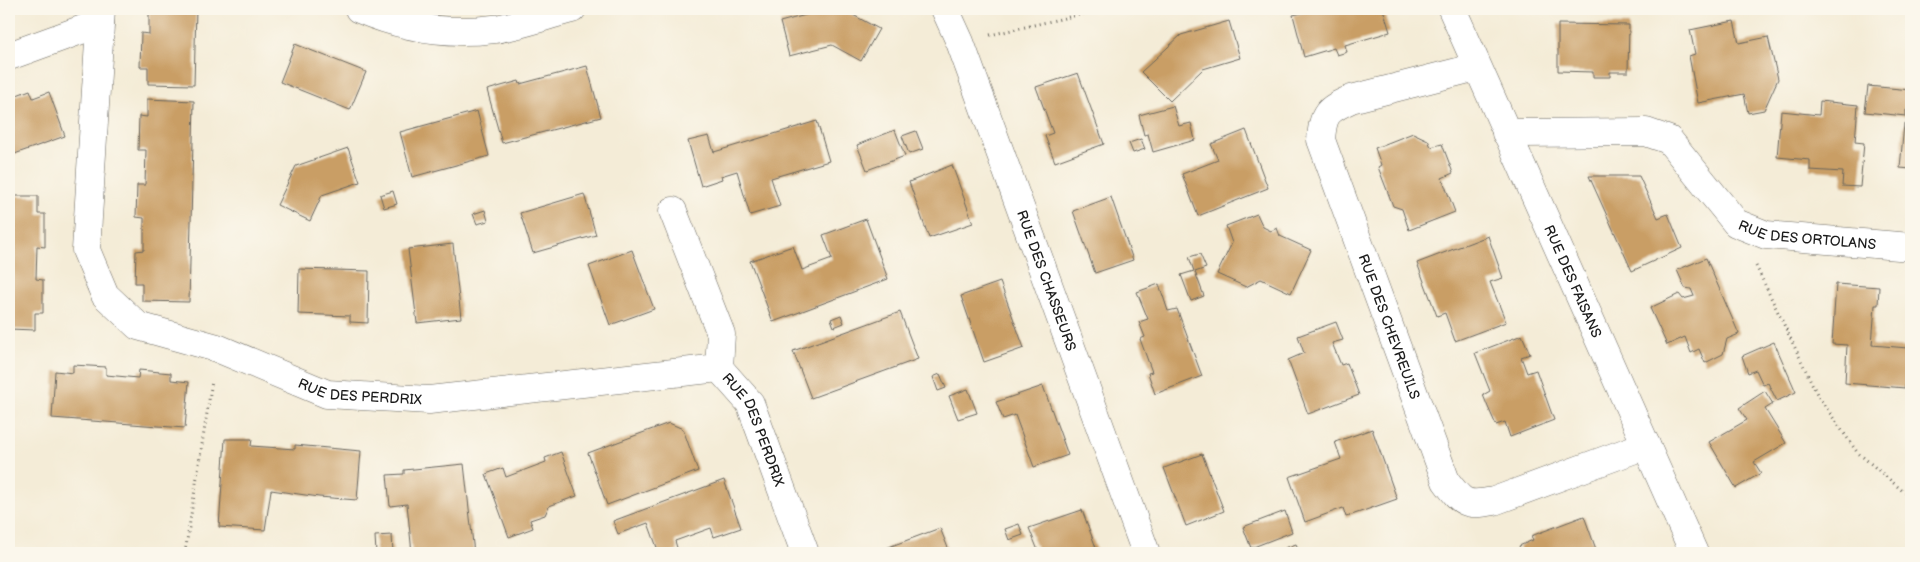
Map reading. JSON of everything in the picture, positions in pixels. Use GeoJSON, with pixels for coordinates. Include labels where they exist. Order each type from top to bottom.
{"type":"FeatureCollection","features":[{"type":"Feature","properties":{"kind":"street"},"geometry":{"type":"LineString","coordinates":[[359,9],[382,19],[448,32],[495,29],[572,9]]}},
{"type":"Feature","properties":{"kind":"street","name":"RUE DES CHASSEURS"},"geometry":{"type":"LineString","coordinates":[[945,9],[960,42],[1146,553]]}},
{"type":"Feature","properties":{"kind":"street","name":"RUE DES FAISANS"},"geometry":{"type":"LineString","coordinates":[[1452,9],[1694,553]]}},
{"type":"Feature","properties":{"kind":"street"},"geometry":{"type":"LineString","coordinates":[[9,56],[100,16]]}},
{"type":"Feature","properties":{"kind":"street","name":"RUE DES PERDRIX"},"geometry":{"type":"LineString","coordinates":[[100,16],[86,250],[104,295],[138,326],[217,348],[327,394],[429,400],[718,368],[750,404],[805,553]]}},
{"type":"Feature","properties":{"kind":"street","name":"RUE DES CHEVREUILS"},"geometry":{"type":"LineString","coordinates":[[1477,67],[1351,99],[1331,108],[1322,122],[1321,140],[1446,481],[1458,497],[1474,505],[1494,501],[1646,445]]}},
{"type":"Feature","properties":{"kind":"street","name":"RUE DES ORTOLANS"},"geometry":{"type":"LineString","coordinates":[[1506,133],[1646,132],[1669,140],[1736,224],[1766,235],[1911,247]]}},
{"type":"Feature","properties":{"kind":"street"},"geometry":{"type":"LineString","coordinates":[[673,212],[721,334],[718,368]]}},
{"type":"Feature","properties":{"kind":"path"},"geometry":{"type":"LineString","coordinates":[[960,42],[1104,9]]}},
{"type":"Feature","properties":{"kind":"path"},"geometry":{"type":"LineString","coordinates":[[1736,224],[1818,396],[1857,452],[1904,492],[1911,494]]}},
{"type":"Feature","properties":{"kind":"path"},"geometry":{"type":"LineString","coordinates":[[185,553],[217,348]]}},
{"type":"Feature","properties":{"kind":"building"},"geometry":{"type":"Polygon","coordinates":[[[149,9],[196,9],[194,85],[148,84],[148,67],[140,67],[141,33],[149,34],[149,9]]]}},
{"type":"Feature","properties":{"kind":"building"},"geometry":{"type":"Polygon","coordinates":[[[828,9],[842,9],[879,29],[861,61],[832,45],[789,56],[780,22],[828,9]]]}},
{"type":"Feature","properties":{"kind":"building"},"geometry":{"type":"Polygon","coordinates":[[[1306,9],[1383,9],[1390,32],[1345,45],[1347,52],[1337,55],[1334,48],[1304,57],[1293,15],[1306,12],[1306,9]]]}},
{"type":"Feature","properties":{"kind":"building"},"geometry":{"type":"Polygon","coordinates":[[[1229,21],[1240,58],[1203,69],[1170,101],[1141,72],[1181,35],[1229,21]]]}},
{"type":"Feature","properties":{"kind":"building"},"geometry":{"type":"Polygon","coordinates":[[[1734,21],[1739,43],[1768,37],[1778,79],[1764,110],[1748,113],[1744,94],[1698,103],[1689,56],[1695,54],[1690,30],[1734,21]]]}},
{"type":"Feature","properties":{"kind":"building"},"geometry":{"type":"Polygon","coordinates":[[[1558,24],[1629,25],[1628,72],[1610,72],[1610,77],[1593,77],[1593,72],[1558,71],[1558,24]]]}},
{"type":"Feature","properties":{"kind":"building"},"geometry":{"type":"Polygon","coordinates":[[[295,44],[366,72],[350,110],[280,82],[295,44]]]}},
{"type":"Feature","properties":{"kind":"building"},"geometry":{"type":"Polygon","coordinates":[[[587,66],[601,117],[502,143],[487,90],[519,81],[520,84],[587,66]]]}},
{"type":"Feature","properties":{"kind":"building"},"geometry":{"type":"Polygon","coordinates":[[[1078,73],[1104,144],[1055,162],[1045,136],[1053,133],[1036,87],[1078,73]]]}},
{"type":"Feature","properties":{"kind":"building"},"geometry":{"type":"Polygon","coordinates":[[[1868,86],[1911,90],[1911,111],[1906,110],[1906,116],[1865,112],[1868,86]]]}},
{"type":"Feature","properties":{"kind":"building"},"geometry":{"type":"Polygon","coordinates":[[[30,90],[33,98],[49,92],[65,136],[9,156],[9,98],[30,90]]]}},
{"type":"Feature","properties":{"kind":"building"},"geometry":{"type":"Polygon","coordinates":[[[147,99],[194,101],[189,302],[142,301],[142,283],[135,283],[136,251],[144,250],[144,218],[136,217],[137,185],[145,185],[146,150],[138,150],[139,116],[147,117],[147,99]]]}},
{"type":"Feature","properties":{"kind":"building"},"geometry":{"type":"Polygon","coordinates":[[[1820,101],[1858,105],[1855,142],[1864,143],[1860,187],[1842,186],[1843,172],[1810,170],[1810,160],[1777,157],[1781,111],[1819,115],[1820,101]]]}},
{"type":"Feature","properties":{"kind":"building"},"geometry":{"type":"Polygon","coordinates":[[[1173,106],[1179,126],[1191,123],[1195,140],[1153,152],[1148,134],[1144,135],[1139,115],[1173,106]]]}},
{"type":"Feature","properties":{"kind":"building"},"geometry":{"type":"Polygon","coordinates":[[[477,111],[489,156],[412,177],[400,132],[477,111]]]}},
{"type":"Feature","properties":{"kind":"building"},"geometry":{"type":"Polygon","coordinates":[[[817,121],[829,161],[771,178],[780,206],[750,215],[737,171],[721,176],[722,179],[701,186],[688,141],[709,136],[714,152],[817,121]]]}},
{"type":"Feature","properties":{"kind":"building"},"geometry":{"type":"Polygon","coordinates":[[[1904,124],[1911,125],[1911,169],[1900,168],[1904,124]]]}},
{"type":"Feature","properties":{"kind":"building"},"geometry":{"type":"Polygon","coordinates":[[[895,130],[905,156],[867,170],[857,145],[895,130]]]}},
{"type":"Feature","properties":{"kind":"building"},"geometry":{"type":"Polygon","coordinates":[[[1246,130],[1268,188],[1198,216],[1182,174],[1218,160],[1211,144],[1246,130]]]}},
{"type":"Feature","properties":{"kind":"building"},"geometry":{"type":"Polygon","coordinates":[[[916,131],[923,149],[909,154],[902,136],[916,131]]]}},
{"type":"Feature","properties":{"kind":"building"},"geometry":{"type":"Polygon","coordinates":[[[1413,133],[1428,140],[1431,147],[1442,144],[1453,173],[1442,178],[1455,212],[1409,230],[1402,209],[1393,206],[1378,167],[1381,165],[1375,148],[1413,133]]]}},
{"type":"Feature","properties":{"kind":"building"},"geometry":{"type":"Polygon","coordinates":[[[1141,139],[1145,149],[1133,153],[1129,143],[1141,139]]]}},
{"type":"Feature","properties":{"kind":"building"},"geometry":{"type":"Polygon","coordinates":[[[348,148],[360,182],[322,195],[310,221],[277,205],[296,166],[348,148]]]}},
{"type":"Feature","properties":{"kind":"building"},"geometry":{"type":"Polygon","coordinates":[[[952,165],[973,223],[929,238],[909,182],[952,165]]]}},
{"type":"Feature","properties":{"kind":"building"},"geometry":{"type":"Polygon","coordinates":[[[1589,176],[1639,176],[1658,218],[1668,214],[1682,248],[1632,271],[1589,176]]]}},
{"type":"Feature","properties":{"kind":"building"},"geometry":{"type":"Polygon","coordinates":[[[393,191],[397,204],[384,208],[380,195],[393,191]]]}},
{"type":"Feature","properties":{"kind":"building"},"geometry":{"type":"Polygon","coordinates":[[[584,194],[596,235],[533,253],[520,213],[584,194]]]}},
{"type":"Feature","properties":{"kind":"building"},"geometry":{"type":"Polygon","coordinates":[[[9,196],[38,196],[38,214],[45,214],[45,247],[37,246],[36,279],[43,280],[43,313],[35,313],[35,330],[9,329],[9,196]]]}},
{"type":"Feature","properties":{"kind":"building"},"geometry":{"type":"Polygon","coordinates":[[[1111,197],[1133,260],[1095,273],[1073,211],[1111,197]]]}},
{"type":"Feature","properties":{"kind":"building"},"geometry":{"type":"Polygon","coordinates":[[[485,210],[488,221],[477,224],[473,214],[485,210]]]}},
{"type":"Feature","properties":{"kind":"building"},"geometry":{"type":"Polygon","coordinates":[[[1257,214],[1263,227],[1271,231],[1277,228],[1280,236],[1311,250],[1291,293],[1261,279],[1246,287],[1217,274],[1232,243],[1226,226],[1257,214]]]}},
{"type":"Feature","properties":{"kind":"building"},"geometry":{"type":"Polygon","coordinates":[[[866,219],[888,279],[773,322],[750,261],[793,246],[802,270],[832,259],[823,235],[866,219]]]}},
{"type":"Feature","properties":{"kind":"building"},"geometry":{"type":"Polygon","coordinates":[[[1488,236],[1503,278],[1490,282],[1506,322],[1455,341],[1445,313],[1437,316],[1417,263],[1488,236]]]}},
{"type":"Feature","properties":{"kind":"building"},"geometry":{"type":"Polygon","coordinates":[[[453,244],[461,318],[417,323],[408,249],[453,244]]]}},
{"type":"Feature","properties":{"kind":"building"},"geometry":{"type":"Polygon","coordinates":[[[632,250],[654,309],[610,325],[589,266],[632,250]]]}},
{"type":"Feature","properties":{"kind":"building"},"geometry":{"type":"Polygon","coordinates":[[[1200,254],[1206,268],[1195,272],[1204,296],[1191,301],[1181,275],[1194,271],[1189,257],[1200,254]]]}},
{"type":"Feature","properties":{"kind":"building"},"geometry":{"type":"Polygon","coordinates":[[[1706,258],[1739,334],[1727,339],[1723,354],[1705,363],[1699,349],[1691,353],[1685,337],[1667,345],[1650,308],[1679,294],[1683,299],[1694,296],[1691,289],[1685,288],[1677,270],[1706,258]]]}},
{"type":"Feature","properties":{"kind":"building"},"geometry":{"type":"Polygon","coordinates":[[[299,269],[369,271],[368,323],[350,322],[350,316],[298,314],[299,269]]]}},
{"type":"Feature","properties":{"kind":"building"},"geometry":{"type":"Polygon","coordinates":[[[1000,282],[1024,348],[984,362],[961,296],[1000,282]]]}},
{"type":"Feature","properties":{"kind":"building"},"geometry":{"type":"Polygon","coordinates":[[[1159,284],[1168,311],[1177,309],[1202,376],[1155,394],[1148,373],[1152,372],[1140,339],[1145,337],[1139,322],[1148,319],[1137,292],[1159,284]]]}},
{"type":"Feature","properties":{"kind":"building"},"geometry":{"type":"Polygon","coordinates":[[[1836,284],[1879,287],[1878,305],[1875,305],[1872,345],[1908,348],[1905,388],[1845,383],[1847,345],[1832,344],[1836,284]]]}},
{"type":"Feature","properties":{"kind":"building"},"geometry":{"type":"Polygon","coordinates":[[[900,312],[918,359],[811,398],[793,351],[900,312]]]}},
{"type":"Feature","properties":{"kind":"building"},"geometry":{"type":"Polygon","coordinates":[[[841,315],[844,323],[834,327],[831,319],[841,315]]]}},
{"type":"Feature","properties":{"kind":"building"},"geometry":{"type":"Polygon","coordinates":[[[1336,322],[1343,340],[1332,343],[1341,365],[1347,363],[1359,395],[1308,414],[1288,360],[1304,353],[1298,336],[1336,322]]]}},
{"type":"Feature","properties":{"kind":"building"},"geometry":{"type":"Polygon","coordinates":[[[1522,335],[1530,354],[1521,357],[1527,373],[1536,370],[1554,420],[1510,437],[1505,422],[1496,425],[1483,395],[1490,391],[1475,353],[1522,335]]]}},
{"type":"Feature","properties":{"kind":"building"},"geometry":{"type":"Polygon","coordinates":[[[1774,342],[1796,392],[1777,401],[1768,383],[1763,385],[1756,370],[1748,373],[1742,356],[1774,342]]]}},
{"type":"Feature","properties":{"kind":"building"},"geometry":{"type":"Polygon","coordinates":[[[73,365],[106,367],[106,375],[138,378],[139,370],[171,373],[171,380],[189,382],[185,428],[52,418],[55,371],[73,373],[73,365]]]}},
{"type":"Feature","properties":{"kind":"building"},"geometry":{"type":"Polygon","coordinates":[[[940,374],[946,388],[938,391],[933,377],[940,374]]]}},
{"type":"Feature","properties":{"kind":"building"},"geometry":{"type":"Polygon","coordinates":[[[1043,386],[1068,455],[1034,467],[1015,415],[1003,419],[996,402],[1043,386]]]}},
{"type":"Feature","properties":{"kind":"building"},"geometry":{"type":"Polygon","coordinates":[[[968,389],[977,413],[958,419],[949,396],[968,389]]]}},
{"type":"Feature","properties":{"kind":"building"},"geometry":{"type":"Polygon","coordinates":[[[1765,391],[1773,404],[1765,409],[1786,443],[1754,462],[1761,473],[1736,488],[1709,442],[1747,420],[1739,408],[1765,391]]]}},
{"type":"Feature","properties":{"kind":"building"},"geometry":{"type":"Polygon","coordinates":[[[669,423],[683,429],[698,471],[607,505],[588,453],[669,423]]]}},
{"type":"Feature","properties":{"kind":"building"},"geometry":{"type":"Polygon","coordinates":[[[1372,429],[1397,499],[1346,517],[1343,508],[1305,522],[1289,477],[1341,459],[1335,442],[1372,429]]]}},
{"type":"Feature","properties":{"kind":"building"},"geometry":{"type":"Polygon","coordinates":[[[225,439],[252,439],[251,446],[295,449],[295,445],[361,451],[357,500],[271,490],[265,530],[219,527],[225,439]]]}},
{"type":"Feature","properties":{"kind":"building"},"geometry":{"type":"Polygon","coordinates":[[[561,452],[577,496],[549,506],[545,515],[530,520],[533,528],[509,537],[486,474],[503,468],[506,477],[546,462],[545,458],[561,452]]]}},
{"type":"Feature","properties":{"kind":"building"},"geometry":{"type":"Polygon","coordinates":[[[1202,454],[1224,511],[1186,526],[1164,468],[1202,454]]]}},
{"type":"Feature","properties":{"kind":"building"},"geometry":{"type":"Polygon","coordinates":[[[464,464],[474,553],[412,553],[407,504],[390,506],[387,475],[404,474],[404,470],[464,464]]]}},
{"type":"Feature","properties":{"kind":"building"},"geometry":{"type":"Polygon","coordinates":[[[724,480],[741,528],[714,537],[711,528],[675,541],[678,551],[672,553],[659,553],[648,523],[618,534],[613,521],[724,480]]]}},
{"type":"Feature","properties":{"kind":"building"},"geometry":{"type":"Polygon","coordinates":[[[1082,510],[1098,553],[1039,553],[1029,528],[1082,510]]]}},
{"type":"Feature","properties":{"kind":"building"},"geometry":{"type":"Polygon","coordinates":[[[1285,511],[1292,532],[1251,548],[1243,527],[1285,511]]]}},
{"type":"Feature","properties":{"kind":"building"},"geometry":{"type":"Polygon","coordinates":[[[1584,516],[1597,552],[1522,553],[1519,546],[1533,540],[1531,536],[1584,516]]]}},
{"type":"Feature","properties":{"kind":"building"},"geometry":{"type":"Polygon","coordinates":[[[1019,524],[1023,535],[1009,540],[1005,529],[1019,524]]]}},
{"type":"Feature","properties":{"kind":"building"},"geometry":{"type":"Polygon","coordinates":[[[940,528],[950,553],[888,553],[886,548],[940,528]]]}},
{"type":"Feature","properties":{"kind":"building"},"geometry":{"type":"Polygon","coordinates":[[[392,535],[393,553],[376,553],[375,536],[392,535]]]}},
{"type":"Feature","properties":{"kind":"building"},"geometry":{"type":"Polygon","coordinates":[[[1296,544],[1300,553],[1286,553],[1285,548],[1296,544]]]}}]}
